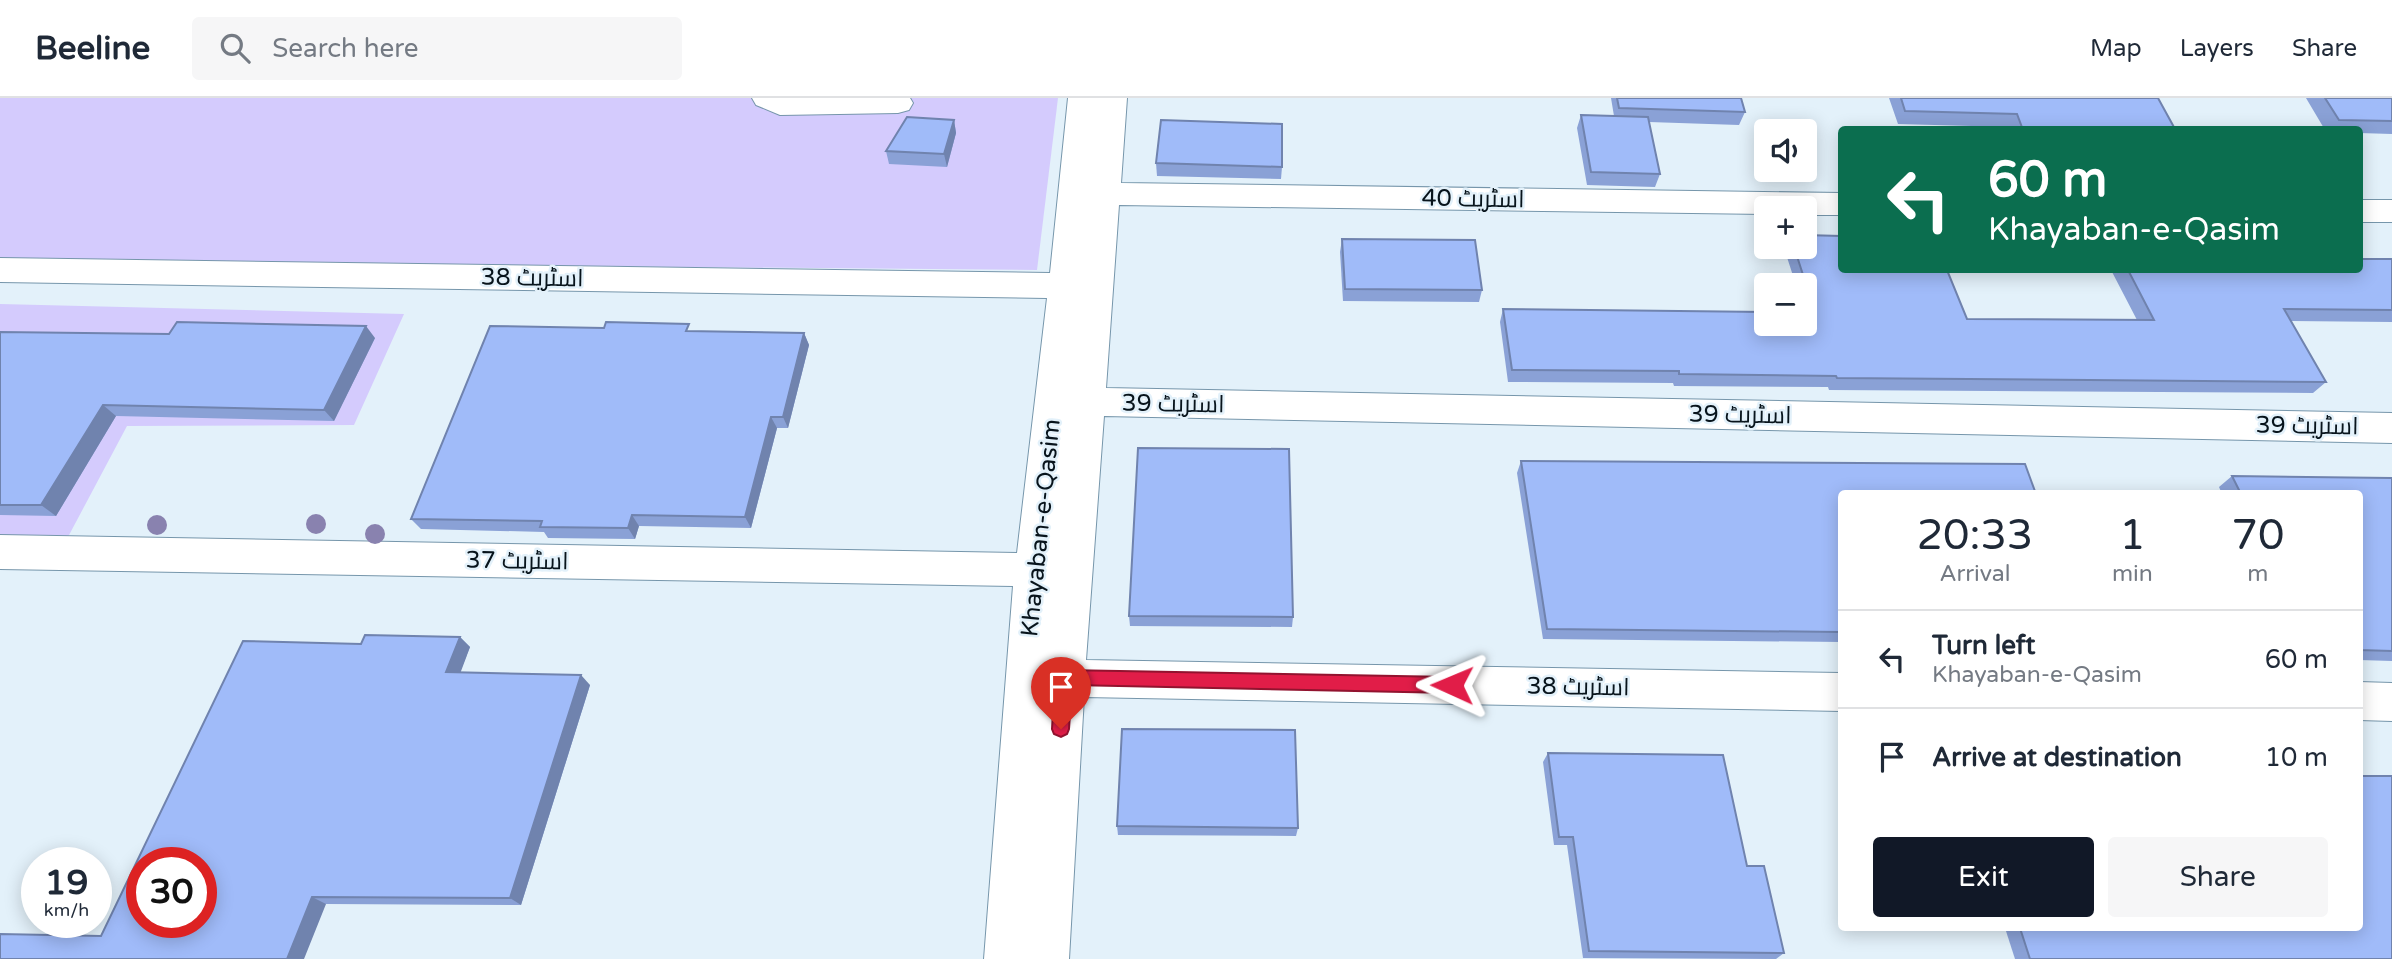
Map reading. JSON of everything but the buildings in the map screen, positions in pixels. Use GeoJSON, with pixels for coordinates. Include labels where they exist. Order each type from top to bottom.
{"type":"FeatureCollection","features":[{"type":"Feature","properties":{"kind":"street"},"geometry":{"type":"LineString","coordinates":[[767,98],[780,105],[898,103]]}},
{"type":"Feature","properties":{"kind":"street","name":"Khayaban-e-Qasim"},"geometry":{"type":"LineString","coordinates":[[1007,959],[1034,570],[1055,401],[1083,98]]}},
{"type":"Feature","properties":{"kind":"street","name":"Khayaban-e-Qasim"},"geometry":{"type":"LineString","coordinates":[[1046,959],[1064,678],[1112,98]]}},
{"type":"Feature","properties":{"kind":"street","name":"اسٹریٹ 40"},"geometry":{"type":"LineString","coordinates":[[1104,194],[1838,204]]}},
{"type":"Feature","properties":{"kind":"street"},"geometry":{"type":"LineString","coordinates":[[2363,211],[2392,211]]}},
{"type":"Feature","properties":{"kind":"street","name":"اسٹریٹ 38"},"geometry":{"type":"LineString","coordinates":[[0,270],[1064,286]]}},
{"type":"Feature","properties":{"kind":"street","name":"اسٹریٹ 39"},"geometry":{"type":"LineString","coordinates":[[1088,402],[2392,428]]}},
{"type":"Feature","properties":{"kind":"street","name":"اسٹریٹ 37"},"geometry":{"type":"LineString","coordinates":[[0,552],[1034,570]]}},
{"type":"Feature","properties":{"kind":"street","name":"اسٹریٹ 38"},"geometry":{"type":"LineString","coordinates":[[1064,678],[1838,692]]}},
{"type":"Feature","properties":{"kind":"street"},"geometry":{"type":"LineString","coordinates":[[2363,701],[2392,702]]}},
{"type":"Feature","properties":{"kind":"shaded area"},"geometry":{"type":"Polygon","coordinates":[[[0,98],[1058,98],[1037,270],[0,261],[0,98]]]}},
{"type":"Feature","properties":{"kind":"shaded area"},"geometry":{"type":"Polygon","coordinates":[[[0,304],[404,314],[354,425],[127,426],[68,537],[0,537],[0,304]]]}},
{"type":"Feature","properties":{"kind":"route"},"geometry":{"type":"LineString","coordinates":[[1061,729],[1064,678],[1452,685]]}}]}
